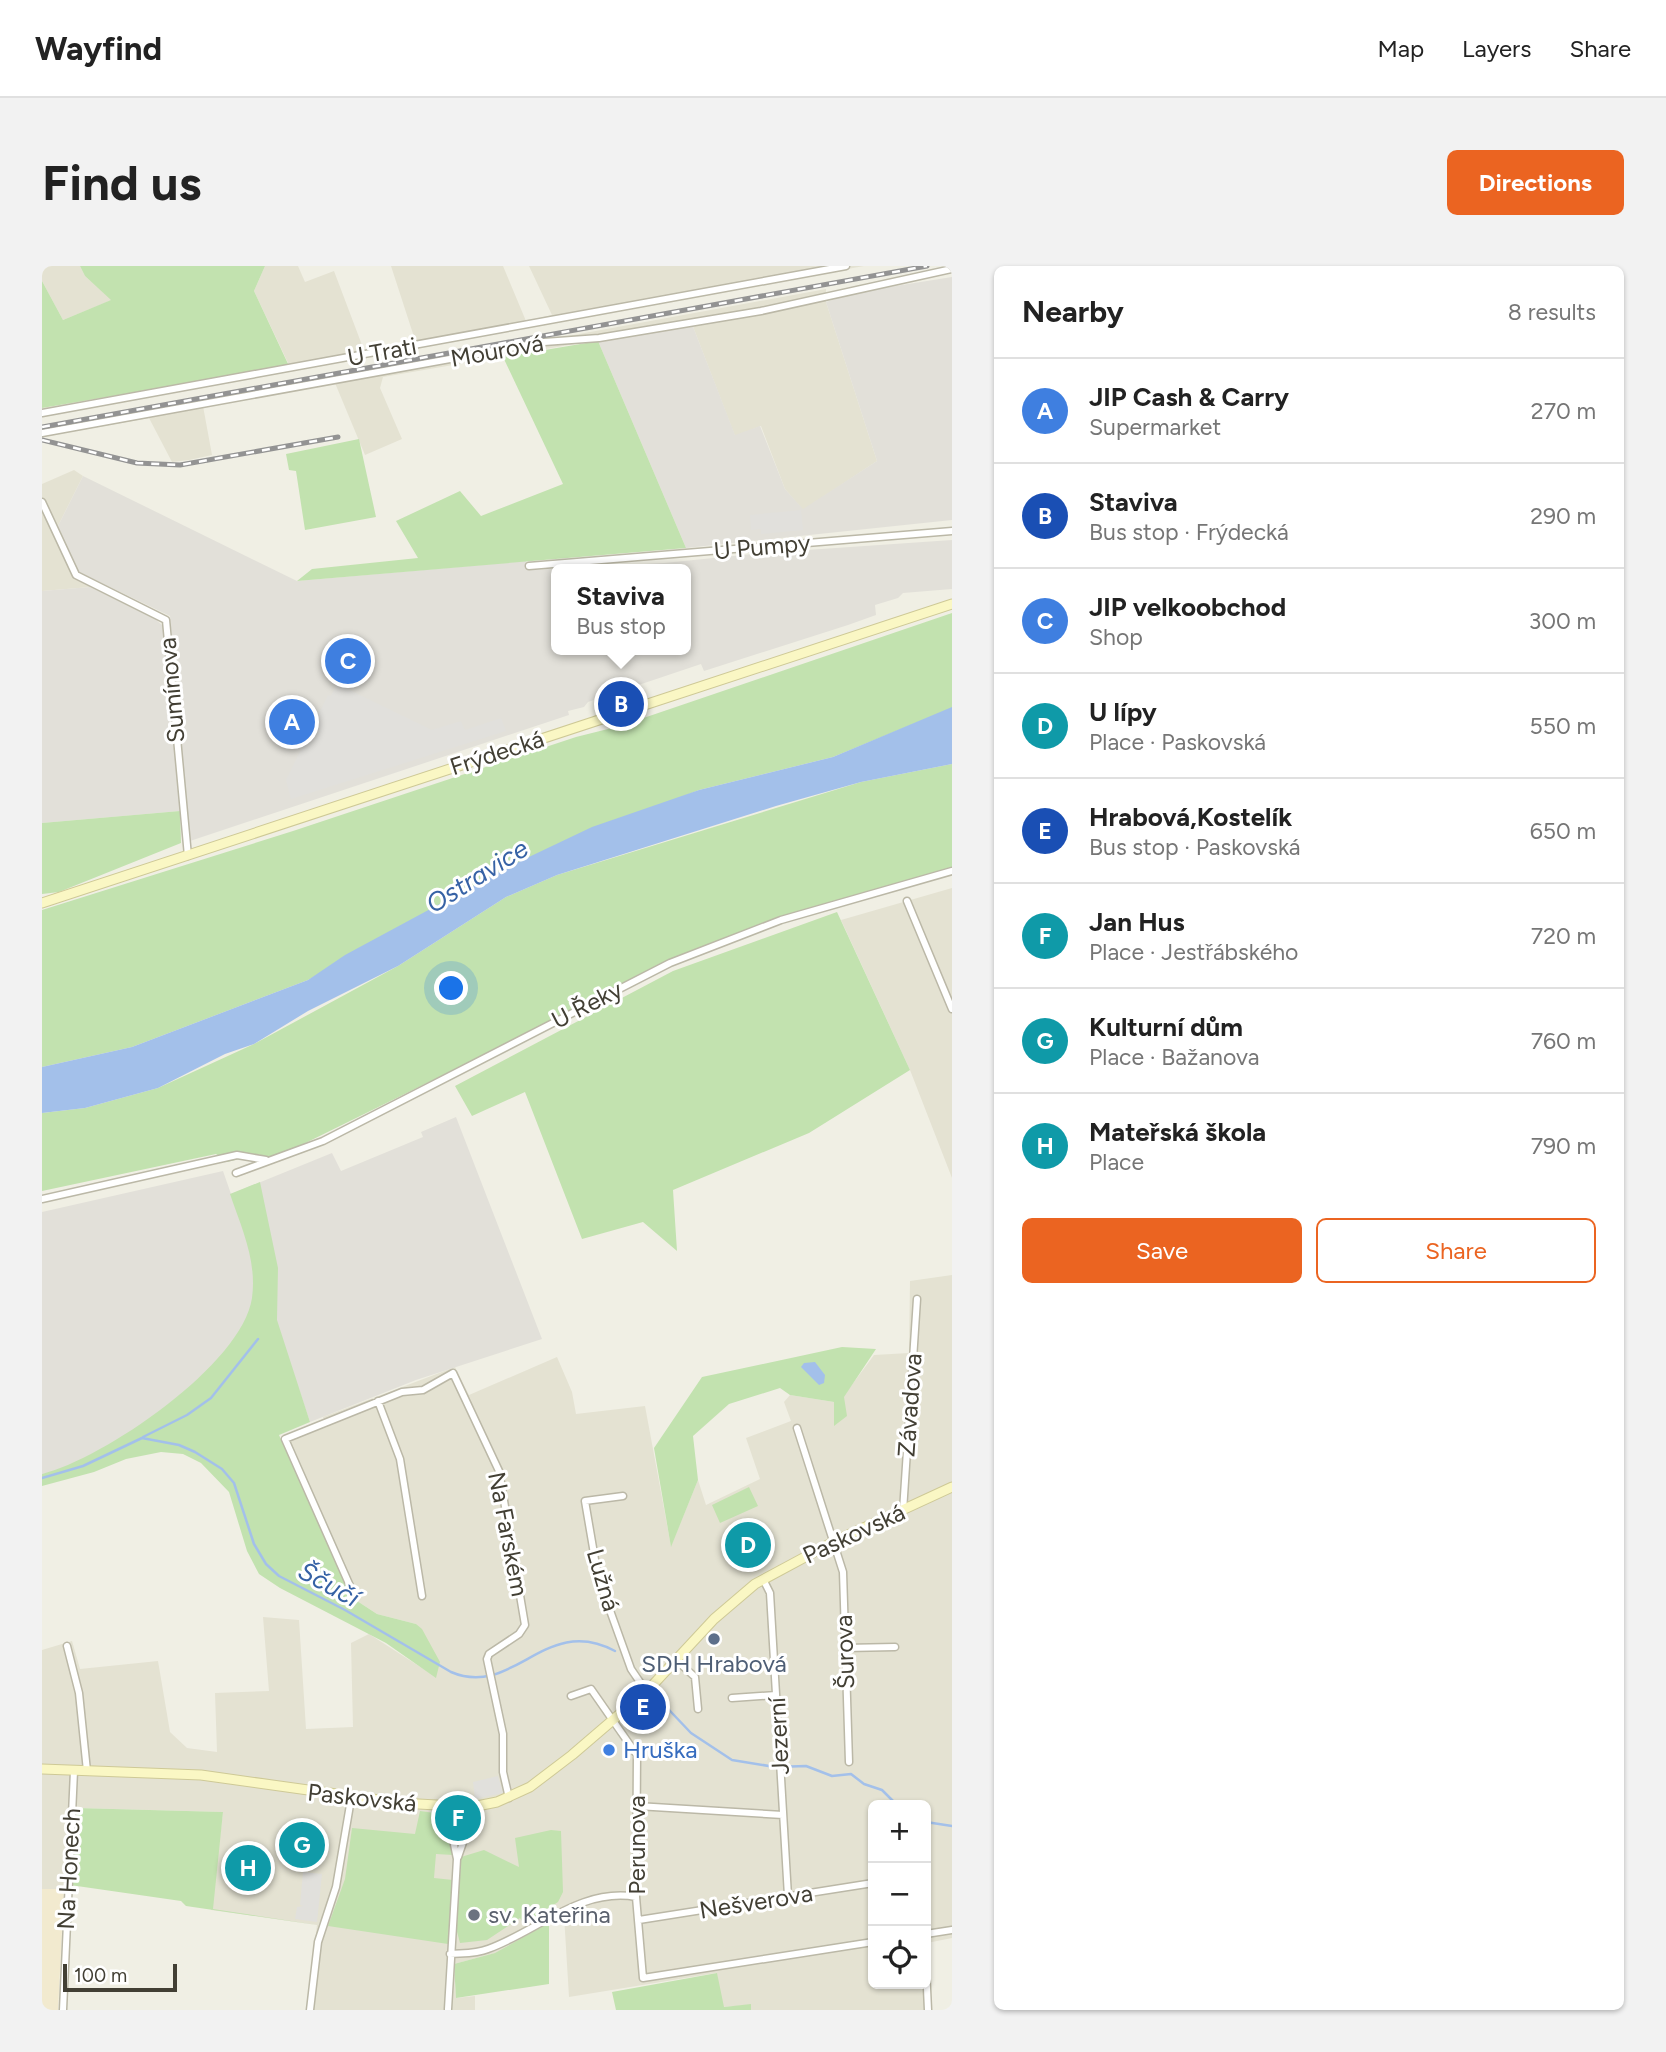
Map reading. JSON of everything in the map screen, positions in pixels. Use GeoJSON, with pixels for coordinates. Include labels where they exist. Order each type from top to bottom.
{"type":"FeatureCollection","features":[{"type":"Feature","properties":{"kind":"main road","name":"Frýdecká"},"geometry":{"type":"LineString","coordinates":[[42,903],[952,604]]}},
{"type":"Feature","properties":{"kind":"main road","name":"Paskovská"},"geometry":{"type":"LineString","coordinates":[[42,1769],[201,1775],[351,1799],[446,1807],[472,1807],[509,1798],[542,1779],[612,1721],[646,1691],[720,1613],[763,1579],[833,1542],[952,1490]]}},
{"type":"Feature","properties":{"kind":"street","name":"U Trati"},"geometry":{"type":"LineString","coordinates":[[42,413],[846,266]]}},
{"type":"Feature","properties":{"kind":"street","name":"Mourová"},"geometry":{"type":"LineString","coordinates":[[42,433],[544,342],[599,338],[761,311],[952,268]]}},
{"type":"Feature","properties":{"kind":"street","name":"Sumínova"},"geometry":{"type":"LineString","coordinates":[[42,502],[76,575],[166,620],[188,856]]}},
{"type":"Feature","properties":{"kind":"street","name":"U Pumpy"},"geometry":{"type":"LineString","coordinates":[[553,564],[952,531]]}},
{"type":"Feature","properties":{"kind":"street","name":"U Pumpy"},"geometry":{"type":"LineString","coordinates":[[529,566],[551,564]]}},
{"type":"Feature","properties":{"kind":"street","name":"U Řeky"},"geometry":{"type":"LineString","coordinates":[[236,1173],[323,1141],[670,963],[781,920],[952,871]]}},
{"type":"Feature","properties":{"kind":"street"},"geometry":{"type":"LineString","coordinates":[[907,901],[952,1009]]}},
{"type":"Feature","properties":{"kind":"street"},"geometry":{"type":"LineString","coordinates":[[42,1199],[237,1155],[269,1161]]}},
{"type":"Feature","properties":{"kind":"street","name":"Závadova"},"geometry":{"type":"LineString","coordinates":[[902,1511],[918,1299]]}},
{"type":"Feature","properties":{"kind":"street","name":"Na Farském"},"geometry":{"type":"LineString","coordinates":[[378,1401],[402,1392],[423,1390],[453,1373],[499,1471],[525,1625],[519,1634],[489,1654],[490,1680],[503,1734],[503,1772],[509,1798]]}},
{"type":"Feature","properties":{"kind":"street"},"geometry":{"type":"LineString","coordinates":[[354,1595],[285,1439],[378,1401],[402,1467],[422,1596]]}},
{"type":"Feature","properties":{"kind":"street"},"geometry":{"type":"LineString","coordinates":[[797,1428],[833,1542]]}},
{"type":"Feature","properties":{"kind":"street","name":"Lužná"},"geometry":{"type":"LineString","coordinates":[[623,1496],[585,1501],[597,1577],[631,1670],[646,1691]]}},
{"type":"Feature","properties":{"kind":"street","name":"Šurova"},"geometry":{"type":"LineString","coordinates":[[833,1542],[842,1572],[849,1762]]}},
{"type":"Feature","properties":{"kind":"street","name":"Jezerní"},"geometry":{"type":"LineString","coordinates":[[763,1579],[770,1593],[788,1896]]}},
{"type":"Feature","properties":{"kind":"street"},"geometry":{"type":"LineString","coordinates":[[67,1646],[79,1693],[87,1771]]}},
{"type":"Feature","properties":{"kind":"street"},"geometry":{"type":"LineString","coordinates":[[845,1648],[895,1647]]}},
{"type":"Feature","properties":{"kind":"street"},"geometry":{"type":"LineString","coordinates":[[676,1660],[695,1676],[698,1709]]}},
{"type":"Feature","properties":{"kind":"street","name":"Perunova"},"geometry":{"type":"LineString","coordinates":[[571,1696],[591,1689],[637,1755],[636,1897],[643,1978],[868,1943]]}},
{"type":"Feature","properties":{"kind":"street"},"geometry":{"type":"LineString","coordinates":[[732,1698],[776,1695]]}},
{"type":"Feature","properties":{"kind":"street","name":"Na Honech"},"geometry":{"type":"LineString","coordinates":[[63,2010],[74,1771]]}},
{"type":"Feature","properties":{"kind":"street"},"geometry":{"type":"LineString","coordinates":[[310,2010],[318,1942],[336,1887],[351,1799]]}},
{"type":"Feature","properties":{"kind":"street"},"geometry":{"type":"LineString","coordinates":[[637,1806],[783,1815]]}},
{"type":"Feature","properties":{"kind":"street"},"geometry":{"type":"LineString","coordinates":[[446,1807],[457,1859]]}},
{"type":"Feature","properties":{"kind":"street"},"geometry":{"type":"LineString","coordinates":[[448,2009],[457,1859],[470,1822],[472,1807]]}},
{"type":"Feature","properties":{"kind":"street","name":"Nešverova"},"geometry":{"type":"LineString","coordinates":[[639,1920],[868,1884]]}},
{"type":"Feature","properties":{"kind":"street"},"geometry":{"type":"LineString","coordinates":[[450,1954],[491,1948],[564,1910],[590,1901],[636,1897]]}},
{"type":"Feature","properties":{"kind":"street"},"geometry":{"type":"LineString","coordinates":[[931,1933],[952,1930]]}},
{"type":"Feature","properties":{"kind":"street"},"geometry":{"type":"LineString","coordinates":[[927,1989],[928,2010]]}},
{"type":"Feature","properties":{"kind":"shaded area"},"geometry":{"type":"Polygon","coordinates":[[[42,266],[80,266],[85,276],[112,300],[63,320],[42,281],[42,266]]]}},
{"type":"Feature","properties":{"kind":"shaded area"},"geometry":{"type":"Polygon","coordinates":[[[265,266],[298,266],[305,282],[334,271],[365,353],[416,343],[391,266],[503,266],[526,321],[552,315],[529,266],[864,266],[42,416],[42,408],[289,365],[254,291],[265,266]]]}},
{"type":"Feature","properties":{"kind":"shaded area"},"geometry":{"type":"Polygon","coordinates":[[[952,277],[952,520],[686,548],[598,341],[692,324],[735,435],[760,426],[785,489],[803,509],[877,461],[826,302],[858,292],[952,277]]]}},
{"type":"Feature","properties":{"kind":"shaded area"},"geometry":{"type":"Polygon","coordinates":[[[826,289],[826,302],[877,461],[803,510],[785,489],[761,426],[735,436],[692,324],[383,377],[380,388],[402,439],[365,455],[335,383],[203,406],[212,455],[189,460],[172,462],[149,418],[42,437],[42,432],[826,289]]]}},
{"type":"Feature","properties":{"kind":"shaded area"},"geometry":{"type":"Polygon","coordinates":[[[74,470],[83,476],[58,526],[77,571],[94,579],[90,587],[42,591],[42,484],[74,470]]]}},
{"type":"Feature","properties":{"kind":"shaded area"},"geometry":{"type":"Polygon","coordinates":[[[83,476],[297,581],[526,561],[529,570],[551,569],[551,655],[691,655],[691,564],[645,564],[952,540],[952,589],[903,593],[898,598],[875,605],[876,615],[848,625],[704,671],[701,664],[588,702],[584,707],[568,711],[569,715],[190,841],[170,616],[77,571],[58,526],[83,476]]]}},
{"type":"Feature","properties":{"kind":"shaded area"},"geometry":{"type":"Polygon","coordinates":[[[801,510],[803,530],[761,534],[761,529],[751,530],[750,515],[801,510]]]}},
{"type":"Feature","properties":{"kind":"shaded area"},"geometry":{"type":"Polygon","coordinates":[[[90,587],[154,618],[163,626],[180,811],[42,823],[42,591],[90,587]]]}},
{"type":"Feature","properties":{"kind":"shaded area"},"geometry":{"type":"Polygon","coordinates":[[[337,684],[432,730],[461,721],[465,730],[501,718],[506,731],[291,799],[286,780],[328,695],[331,696],[337,684]]]}},
{"type":"Feature","properties":{"kind":"shaded area"},"geometry":{"type":"Polygon","coordinates":[[[952,888],[952,1178],[910,1070],[841,920],[952,888]]]}},
{"type":"Feature","properties":{"kind":"shaded area"},"geometry":{"type":"Polygon","coordinates":[[[456,1117],[542,1339],[416,1380],[310,1422],[276,1321],[235,1376],[91,1463],[42,1474],[42,1212],[223,1171],[231,1194],[332,1153],[341,1171],[423,1137],[421,1132],[456,1117]]]}},
{"type":"Feature","properties":{"kind":"shaded area"},"geometry":{"type":"Polygon","coordinates":[[[952,1275],[952,1938],[931,1942],[931,1800],[868,1800],[868,1989],[929,1989],[930,2010],[751,2010],[750,2005],[723,2007],[716,1973],[569,1997],[564,1915],[496,1953],[454,1964],[456,1998],[475,1996],[475,2010],[307,2010],[317,1925],[211,1910],[223,1812],[77,1808],[70,1889],[42,1889],[42,1650],[72,1641],[80,1669],[158,1661],[170,1732],[187,1748],[217,1752],[215,1693],[269,1691],[263,1617],[299,1620],[306,1729],[353,1727],[351,1643],[369,1634],[436,1677],[416,1624],[377,1614],[354,1599],[282,1443],[327,1427],[323,1417],[455,1367],[469,1395],[557,1357],[572,1392],[576,1414],[645,1406],[671,1546],[698,1480],[706,1505],[760,1479],[746,1438],[791,1421],[784,1402],[790,1395],[834,1402],[834,1425],[846,1416],[843,1397],[874,1355],[909,1353],[910,1281],[952,1275]]]}},
{"type":"Feature","properties":{"kind":"shaded area"},"geometry":{"type":"Polygon","coordinates":[[[498,1776],[503,1793],[475,1799],[473,1782],[498,1776]]]}},
{"type":"Feature","properties":{"kind":"shaded area"},"geometry":{"type":"Polygon","coordinates":[[[303,1872],[322,1874],[317,1922],[295,1919],[297,1907],[303,1906],[300,1905],[303,1872]]]}},
{"type":"Feature","properties":{"kind":"shaded area"},"geometry":{"type":"Polygon","coordinates":[[[42,1889],[64,1889],[58,2010],[42,2010],[42,1889]]]}},
{"type":"Feature","properties":{"kind":"green space"},"geometry":{"type":"Polygon","coordinates":[[[80,266],[265,266],[254,291],[289,366],[42,408],[42,281],[63,320],[111,300],[85,276],[80,266]]]}},
{"type":"Feature","properties":{"kind":"green space"},"geometry":{"type":"Polygon","coordinates":[[[598,341],[686,548],[297,581],[312,569],[418,558],[396,521],[460,491],[481,516],[563,484],[503,357],[598,341]]]}},
{"type":"Feature","properties":{"kind":"green space"},"geometry":{"type":"Polygon","coordinates":[[[359,439],[376,517],[305,530],[296,471],[289,470],[286,454],[359,439]]]}},
{"type":"Feature","properties":{"kind":"green space"},"geometry":{"type":"Polygon","coordinates":[[[952,613],[952,708],[833,757],[699,790],[510,866],[308,980],[132,1047],[42,1067],[42,910],[293,831],[576,737],[620,726],[952,613]]]}},
{"type":"Feature","properties":{"kind":"green space"},"geometry":{"type":"Polygon","coordinates":[[[952,764],[952,871],[781,920],[670,963],[269,1161],[259,1154],[227,1162],[216,1154],[42,1191],[42,1113],[85,1108],[158,1088],[254,1044],[398,966],[506,897],[557,875],[861,782],[952,764]]]}},
{"type":"Feature","properties":{"kind":"green space"},"geometry":{"type":"Polygon","coordinates":[[[180,811],[181,843],[59,892],[42,894],[42,823],[180,811]]]}},
{"type":"Feature","properties":{"kind":"green space"},"geometry":{"type":"Polygon","coordinates":[[[837,912],[910,1070],[809,1133],[673,1190],[677,1251],[643,1222],[582,1239],[525,1092],[472,1116],[455,1086],[673,971],[837,912]]]}},
{"type":"Feature","properties":{"kind":"green space"},"geometry":{"type":"Polygon","coordinates":[[[260,1182],[278,1268],[277,1320],[310,1422],[279,1435],[354,1599],[377,1614],[416,1624],[422,1629],[440,1662],[436,1678],[386,1643],[280,1588],[259,1574],[247,1551],[229,1492],[201,1463],[183,1454],[161,1452],[126,1459],[94,1472],[42,1486],[42,1474],[99,1450],[133,1429],[197,1379],[224,1352],[243,1324],[252,1298],[253,1284],[247,1245],[230,1194],[260,1182]]]}},
{"type":"Feature","properties":{"kind":"green space"},"geometry":{"type":"Polygon","coordinates":[[[842,1347],[876,1349],[844,1397],[847,1416],[834,1426],[834,1402],[790,1395],[780,1388],[729,1404],[693,1436],[698,1480],[671,1547],[654,1448],[702,1377],[842,1347]]]}},
{"type":"Feature","properties":{"kind":"green space"},"geometry":{"type":"Polygon","coordinates":[[[749,1487],[758,1506],[720,1523],[712,1505],[749,1487]]]}},
{"type":"Feature","properties":{"kind":"green space"},"geometry":{"type":"Polygon","coordinates":[[[76,1808],[223,1812],[213,1909],[317,1925],[186,1906],[181,1901],[70,1885],[76,1808]]]}},
{"type":"Feature","properties":{"kind":"green space"},"geometry":{"type":"Polygon","coordinates":[[[420,1811],[442,1814],[446,1820],[453,1855],[436,1854],[434,1878],[453,1880],[448,1944],[328,1926],[345,1879],[352,1828],[415,1834],[420,1811]]]}},
{"type":"Feature","properties":{"kind":"green space"},"geometry":{"type":"Polygon","coordinates":[[[551,1830],[561,1831],[563,1892],[558,1902],[524,1924],[520,1918],[487,1940],[460,1943],[455,1924],[461,1857],[484,1850],[519,1867],[515,1838],[551,1830]]]}},
{"type":"Feature","properties":{"kind":"green space"},"geometry":{"type":"Polygon","coordinates":[[[549,1923],[549,1984],[456,1998],[454,1964],[495,1953],[549,1923]]]}},
{"type":"Feature","properties":{"kind":"green space"},"geometry":{"type":"Polygon","coordinates":[[[717,1973],[724,2007],[751,2004],[751,2010],[616,2010],[612,1992],[717,1973]]]}},
{"type":"Feature","properties":{"kind":"water"},"geometry":{"type":"Polygon","coordinates":[[[952,707],[952,764],[861,782],[557,875],[506,897],[398,966],[308,1011],[254,1044],[225,1054],[158,1088],[85,1108],[42,1113],[42,1067],[132,1047],[308,980],[345,955],[510,866],[592,827],[699,790],[833,757],[952,707]]]}},
{"type":"Feature","properties":{"kind":"water"},"geometry":{"type":"Polygon","coordinates":[[[815,1362],[825,1375],[824,1383],[819,1385],[801,1367],[804,1363],[815,1362]]]}},
{"type":"Feature","properties":{"kind":"waterway"},"geometry":{"type":"LineString","coordinates":[[143,1437],[187,1415],[211,1398],[258,1339]]}},
{"type":"Feature","properties":{"kind":"waterway","name":"Ščučí"},"geometry":{"type":"LineString","coordinates":[[42,1478],[83,1466],[142,1438],[179,1445],[222,1469],[234,1483],[254,1544],[266,1564],[279,1576],[345,1610],[451,1672],[473,1677],[493,1675],[549,1648],[569,1642],[590,1642],[615,1651]]}},
{"type":"Feature","properties":{"kind":"waterway","name":"Ščučí"},"geometry":{"type":"LineString","coordinates":[[653,1693],[691,1733],[732,1760],[775,1767],[806,1766],[832,1776],[851,1774],[864,1784],[882,1790],[892,1800]]}},
{"type":"Feature","properties":{"kind":"waterway","name":"Ščučí"},"geometry":{"type":"LineString","coordinates":[[931,1823],[952,1826]]}},
{"type":"Feature","properties":{"kind":"railway"},"geometry":{"type":"LineString","coordinates":[[42,427],[927,266]]}},
{"type":"Feature","properties":{"kind":"railway"},"geometry":{"type":"LineString","coordinates":[[42,440],[137,463],[180,465],[338,437]]}},
{"type":"Feature","properties":{"kind":"place","name":"JIP velkoobchod"},"geometry":{"type":"Point","coordinates":[348,661]}},
{"type":"Feature","properties":{"kind":"place","name":"Staviva"},"geometry":{"type":"Point","coordinates":[621,704]}},
{"type":"Feature","properties":{"kind":"place","name":"JIP Cash & Carry"},"geometry":{"type":"Point","coordinates":[292,722]}},
{"type":"Feature","properties":{"kind":"place","name":"U lípy"},"geometry":{"type":"Point","coordinates":[748,1545]}},
{"type":"Feature","properties":{"kind":"place","name":"SDH Hrabová"},"geometry":{"type":"Point","coordinates":[714,1639]}},
{"type":"Feature","properties":{"kind":"place","name":"Hrabová,Kostelík"},"geometry":{"type":"Point","coordinates":[643,1707]}},
{"type":"Feature","properties":{"kind":"place","name":"Hruška"},"geometry":{"type":"Point","coordinates":[609,1750]}},
{"type":"Feature","properties":{"kind":"place","name":"Jan Hus"},"geometry":{"type":"Point","coordinates":[458,1818]}},
{"type":"Feature","properties":{"kind":"place","name":"Kulturní dům"},"geometry":{"type":"Point","coordinates":[302,1845]}},
{"type":"Feature","properties":{"kind":"place","name":"Mateřská škola"},"geometry":{"type":"Point","coordinates":[248,1868]}},
{"type":"Feature","properties":{"kind":"place","name":"sv. Kateřina"},"geometry":{"type":"Point","coordinates":[474,1915]}},
{"type":"Feature","properties":{"kind":"water label","name":"Ostravice"},"geometry":{"type":"Point","coordinates":[477,876]}}]}
